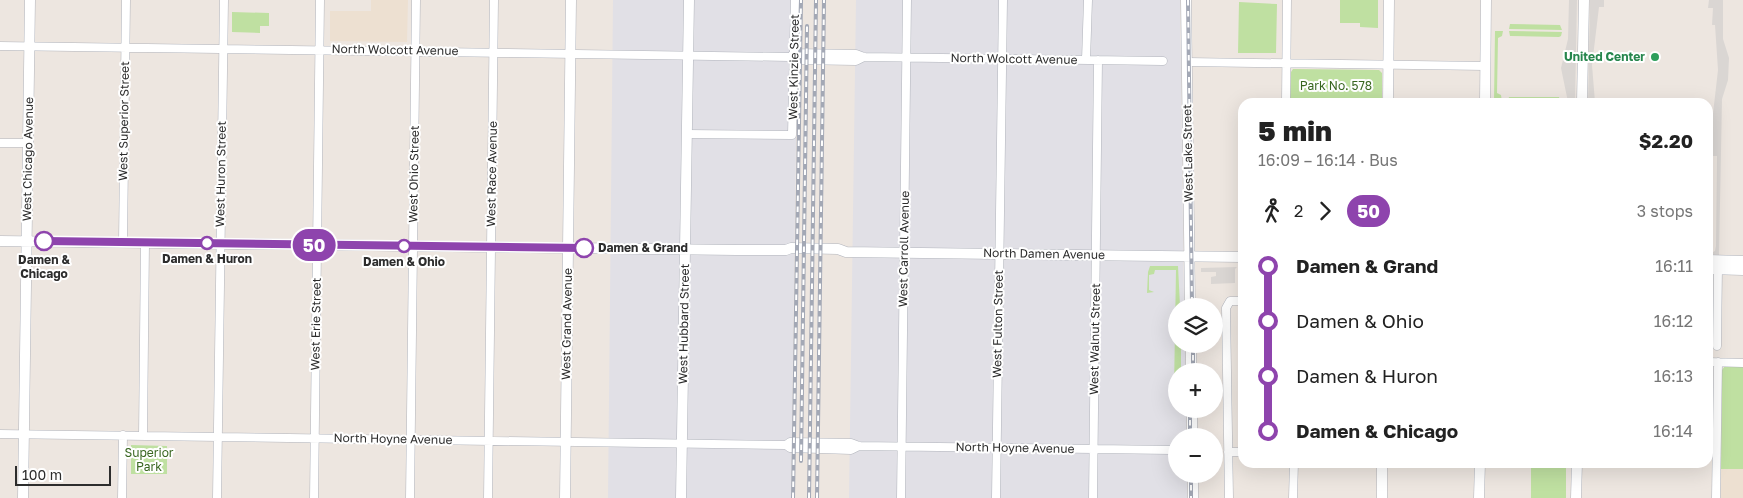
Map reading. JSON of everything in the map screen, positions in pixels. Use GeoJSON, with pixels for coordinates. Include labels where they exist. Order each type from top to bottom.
{"type":"FeatureCollection","features":[{"type":"Feature","properties":{"kind":"main road","name":"West Chicago Avenue"},"geometry":{"type":"LineString","coordinates":[[23,498],[30,0]]}},
{"type":"Feature","properties":{"kind":"main road","name":"West Grand Avenue"},"geometry":{"type":"LineString","coordinates":[[566,498],[571,0]]}},
{"type":"Feature","properties":{"kind":"main road","name":"West Hubbard Street"},"geometry":{"type":"LineString","coordinates":[[682,498],[689,0]]}},
{"type":"Feature","properties":{"kind":"main road","name":"West Lake Street"},"geometry":{"type":"LineString","coordinates":[[1186,0],[1190,298]]}},
{"type":"Feature","properties":{"kind":"main road"},"geometry":{"type":"LineString","coordinates":[[1388,98],[1389,0]]}},
{"type":"Feature","properties":{"kind":"main road"},"geometry":{"type":"LineString","coordinates":[[1485,98],[1486,0]]}},
{"type":"Feature","properties":{"kind":"main road"},"geometry":{"type":"LineString","coordinates":[[1582,98],[1584,0]]}},
{"type":"Feature","properties":{"kind":"main road","name":"North Damen Avenue"},"geometry":{"type":"LineString","coordinates":[[0,241],[786,250],[790,248],[838,249],[846,252],[1238,257]]}},
{"type":"Feature","properties":{"kind":"main road"},"geometry":{"type":"LineString","coordinates":[[1715,266],[1743,261]]}},
{"type":"Feature","properties":{"kind":"main road"},"geometry":{"type":"LineString","coordinates":[[1715,266],[1743,270]]}},
{"type":"Feature","properties":{"kind":"main road"},"geometry":{"type":"LineString","coordinates":[[1382,468],[1382,498]]}},
{"type":"Feature","properties":{"kind":"main road"},"geometry":{"type":"LineString","coordinates":[[1479,498],[1480,468]]}},
{"type":"Feature","properties":{"kind":"main road"},"geometry":{"type":"LineString","coordinates":[[1576,498],[1577,468]]}},
{"type":"Feature","properties":{"kind":"main road"},"geometry":{"type":"LineString","coordinates":[[1193,483],[1193,498]]}},
{"type":"Feature","properties":{"kind":"street","name":"West Superior Street"},"geometry":{"type":"LineString","coordinates":[[122,242],[126,0]]}},
{"type":"Feature","properties":{"kind":"street","name":"West Huron Street"},"geometry":{"type":"LineString","coordinates":[[217,498],[224,0]]}},
{"type":"Feature","properties":{"kind":"street","name":"West Erie Street"},"geometry":{"type":"LineString","coordinates":[[314,498],[320,0]]}},
{"type":"Feature","properties":{"kind":"street","name":"West Ohio Street"},"geometry":{"type":"LineString","coordinates":[[410,498],[416,0]]}},
{"type":"Feature","properties":{"kind":"street","name":"West Race Avenue"},"geometry":{"type":"LineString","coordinates":[[488,498],[494,0]]}},
{"type":"Feature","properties":{"kind":"street","name":"West Kinzie Street"},"geometry":{"type":"LineString","coordinates":[[687,134],[792,135],[795,0]]}},
{"type":"Feature","properties":{"kind":"street","name":"West Carroll Avenue"},"geometry":{"type":"LineString","coordinates":[[901,498],[907,0]]}},
{"type":"Feature","properties":{"kind":"street","name":"West Fulton Street"},"geometry":{"type":"LineString","coordinates":[[996,498],[1003,0]]}},
{"type":"Feature","properties":{"kind":"street"},"geometry":{"type":"LineString","coordinates":[[1086,60],[1088,0]]}},
{"type":"Feature","properties":{"kind":"street"},"geometry":{"type":"LineString","coordinates":[[1286,98],[1287,0]]}},
{"type":"Feature","properties":{"kind":"street","name":"North Wolcott Avenue"},"geometry":{"type":"LineString","coordinates":[[0,46],[570,52],[793,57],[856,54],[864,58],[1163,60]]}},
{"type":"Feature","properties":{"kind":"street","name":"West Walnut Street"},"geometry":{"type":"LineString","coordinates":[[1093,498],[1098,60]]}},
{"type":"Feature","properties":{"kind":"street"},"geometry":{"type":"LineString","coordinates":[[1187,62],[1485,66]]}},
{"type":"Feature","properties":{"kind":"street"},"geometry":{"type":"LineString","coordinates":[[0,142],[28,143]]}},
{"type":"Feature","properties":{"kind":"street"},"geometry":{"type":"LineString","coordinates":[[143,436],[145,242]]}},
{"type":"Feature","properties":{"kind":"street"},"geometry":{"type":"LineString","coordinates":[[1715,266],[1717,346]]}},
{"type":"Feature","properties":{"kind":"street"},"geometry":{"type":"LineString","coordinates":[[1229,498],[1227,303],[1238,302]]}},
{"type":"Feature","properties":{"kind":"street"},"geometry":{"type":"LineString","coordinates":[[1713,362],[1743,363]]}},
{"type":"Feature","properties":{"kind":"street"},"geometry":{"type":"LineString","coordinates":[[1716,498],[1718,362]]}},
{"type":"Feature","properties":{"kind":"street","name":"North Hoyne Avenue"},"geometry":{"type":"LineString","coordinates":[[0,434],[682,443],[786,445],[790,448],[851,450],[859,446],[1168,450]]}},
{"type":"Feature","properties":{"kind":"street"},"geometry":{"type":"LineString","coordinates":[[122,498],[123,435]]}},
{"type":"Feature","properties":{"kind":"street"},"geometry":{"type":"LineString","coordinates":[[1228,452],[1238,452]]}},
{"type":"Feature","properties":{"kind":"street"},"geometry":{"type":"LineString","coordinates":[[1293,498],[1294,468]]}},
{"type":"Feature","properties":{"kind":"shaded area"},"geometry":{"type":"Polygon","coordinates":[[[371,0],[408,0],[407,42],[330,41],[330,11],[371,11],[371,0]]]}},
{"type":"Feature","properties":{"kind":"shaded area"},"geometry":{"type":"Polygon","coordinates":[[[613,0],[798,0],[791,498],[608,498],[613,0]]]}},
{"type":"Feature","properties":{"kind":"shaded area"},"geometry":{"type":"Polygon","coordinates":[[[856,0],[1180,0],[1184,298],[1168,298],[1168,353],[1185,353],[1185,363],[1168,363],[1168,418],[1186,418],[1186,428],[1168,428],[1168,483],[1187,483],[1187,498],[849,498],[856,0]]]}},
{"type":"Feature","properties":{"kind":"shaded area"},"geometry":{"type":"Polygon","coordinates":[[[1569,0],[1577,0],[1575,98],[1567,98],[1561,68],[1568,39],[1569,0]]]}},
{"type":"Feature","properties":{"kind":"shaded area"},"geometry":{"type":"Polygon","coordinates":[[[1590,0],[1604,0],[1604,7],[1599,7],[1592,65],[1595,98],[1588,98],[1590,0]]]}},
{"type":"Feature","properties":{"kind":"shaded area"},"geometry":{"type":"Polygon","coordinates":[[[1709,0],[1723,0],[1723,39],[1729,58],[1728,80],[1722,99],[1719,255],[1713,254],[1716,246],[1717,156],[1713,156],[1713,114],[1718,70],[1715,25],[1712,25],[1713,8],[1708,8],[1709,0]]]}},
{"type":"Feature","properties":{"kind":"shaded area"},"geometry":{"type":"Polygon","coordinates":[[[1237,267],[1235,269],[1235,283],[1211,284],[1211,277],[1216,276],[1216,272],[1201,272],[1201,268],[1237,267]]]}},
{"type":"Feature","properties":{"kind":"shaded area"},"geometry":{"type":"Polygon","coordinates":[[[1721,469],[1743,469],[1743,498],[1721,498],[1721,469]]]}},
{"type":"Feature","properties":{"kind":"green space"},"geometry":{"type":"Polygon","coordinates":[[[1340,0],[1378,0],[1378,28],[1360,27],[1360,23],[1340,23],[1340,0]]]}},
{"type":"Feature","properties":{"kind":"green space"},"geometry":{"type":"Polygon","coordinates":[[[1239,2],[1277,4],[1276,53],[1238,53],[1239,2]]]}},
{"type":"Feature","properties":{"kind":"green space"},"geometry":{"type":"Polygon","coordinates":[[[232,12],[269,13],[269,26],[260,26],[260,33],[232,32],[232,12]]]}},
{"type":"Feature","properties":{"kind":"green space"},"geometry":{"type":"Polygon","coordinates":[[[1510,24],[1560,25],[1562,30],[1509,29],[1510,24]]]}},
{"type":"Feature","properties":{"kind":"green space"},"geometry":{"type":"Polygon","coordinates":[[[1495,31],[1503,31],[1502,36],[1498,38],[1497,93],[1501,95],[1501,98],[1494,98],[1495,31]]]}},
{"type":"Feature","properties":{"kind":"green space"},"geometry":{"type":"Polygon","coordinates":[[[1509,31],[1562,32],[1559,37],[1510,36],[1509,31]]]}},
{"type":"Feature","properties":{"kind":"green space","name":"Park No. 578"},"geometry":{"type":"Polygon","coordinates":[[[1293,69],[1379,70],[1382,73],[1382,98],[1290,98],[1291,72],[1293,69]]]}},
{"type":"Feature","properties":{"kind":"green space"},"geometry":{"type":"Polygon","coordinates":[[[1559,97],[1559,98],[1509,98],[1559,97]]]}},
{"type":"Feature","properties":{"kind":"green space"},"geometry":{"type":"Polygon","coordinates":[[[1150,266],[1178,266],[1180,298],[1176,298],[1176,270],[1155,270],[1154,274],[1149,275],[1149,290],[1154,292],[1147,293],[1148,272],[1150,266]]]}},
{"type":"Feature","properties":{"kind":"green space"},"geometry":{"type":"Polygon","coordinates":[[[1175,353],[1181,353],[1181,363],[1174,363],[1175,353]]]}},
{"type":"Feature","properties":{"kind":"green space"},"geometry":{"type":"Polygon","coordinates":[[[1725,366],[1743,367],[1743,469],[1721,469],[1722,370],[1725,366]]]}},
{"type":"Feature","properties":{"kind":"green space","name":"Superior Park"},"geometry":{"type":"Polygon","coordinates":[[[131,445],[167,446],[167,474],[131,474],[131,445]]]}},
{"type":"Feature","properties":{"kind":"green space"},"geometry":{"type":"Polygon","coordinates":[[[1531,468],[1566,468],[1566,498],[1531,498],[1531,468]]]}},
{"type":"Feature","properties":{"kind":"railway"},"geometry":{"type":"LineString","coordinates":[[793,498],[801,0]]}},
{"type":"Feature","properties":{"kind":"railway"},"geometry":{"type":"LineString","coordinates":[[809,498],[816,0]]}},
{"type":"Feature","properties":{"kind":"railway"},"geometry":{"type":"LineString","coordinates":[[817,498],[824,0]]}},
{"type":"Feature","properties":{"kind":"railway"},"geometry":{"type":"LineString","coordinates":[[1188,0],[1192,298]]}},
{"type":"Feature","properties":{"kind":"railway"},"geometry":{"type":"LineString","coordinates":[[801,461],[807,26]]}},
{"type":"Feature","properties":{"kind":"railway"},"geometry":{"type":"LineString","coordinates":[[1193,353],[1193,363]]}},
{"type":"Feature","properties":{"kind":"railway"},"geometry":{"type":"LineString","coordinates":[[1190,418],[1190,428]]}},
{"type":"Feature","properties":{"kind":"railway"},"geometry":{"type":"LineString","coordinates":[[1191,483],[1191,498]]}},
{"type":"Feature","properties":{"kind":"bus line","name":"50"},"geometry":{"type":"LineString","coordinates":[[44,241],[584,248]]}},
{"type":"Feature","properties":{"kind":"place","name":"United Center"},"geometry":{"type":"Point","coordinates":[1655,57]}},
{"type":"Feature","properties":{"kind":"place","name":"Damen & Chicago"},"geometry":{"type":"Point","coordinates":[44,241]}},
{"type":"Feature","properties":{"kind":"place","name":"Damen & Huron"},"geometry":{"type":"Point","coordinates":[207,243]}},
{"type":"Feature","properties":{"kind":"place","name":"Damen & Ohio"},"geometry":{"type":"Point","coordinates":[404,246]}},
{"type":"Feature","properties":{"kind":"place","name":"Damen & Grand"},"geometry":{"type":"Point","coordinates":[584,248]}}]}
